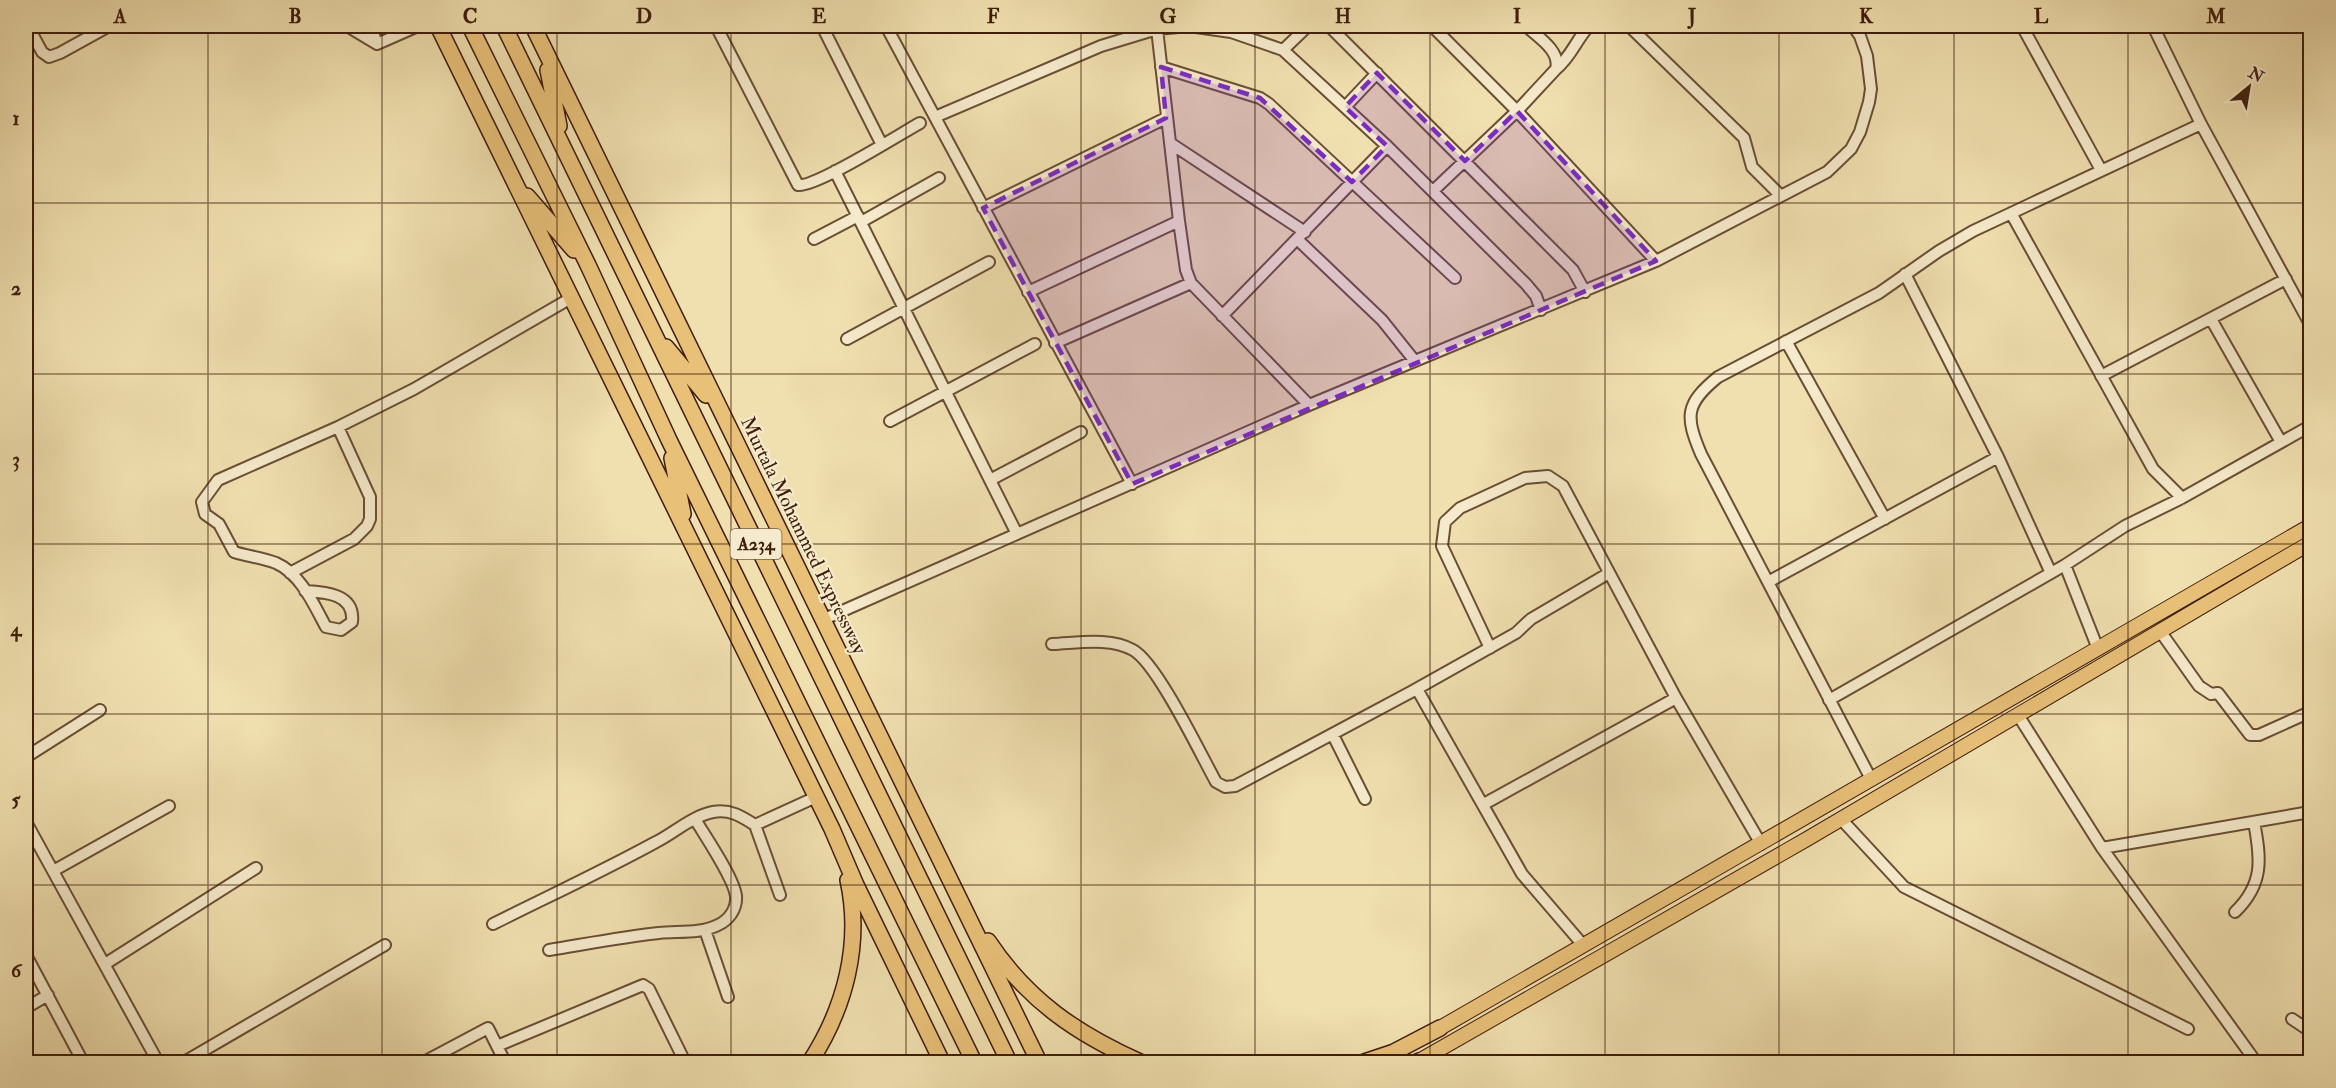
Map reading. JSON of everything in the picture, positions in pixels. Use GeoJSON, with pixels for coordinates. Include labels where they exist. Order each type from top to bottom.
{"type":"FeatureCollection","features":[{"type":"Feature","properties":{"kind":"highway"},"geometry":{"type":"LineString","coordinates":[[438,26],[832,829],[856,885],[942,1062]]}},
{"type":"Feature","properties":{"kind":"highway","name":"A234"},"geometry":{"type":"LineString","coordinates":[[470,26],[588,265],[669,440],[974,1062]]}},
{"type":"Feature","properties":{"kind":"highway","name":"A234"},"geometry":{"type":"LineString","coordinates":[[504,26],[1009,1062]]}},
{"type":"Feature","properties":{"kind":"highway","name":"Murtala Mohammed Expressway"},"geometry":{"type":"LineString","coordinates":[[533,26],[1039,1062]]}},
{"type":"Feature","properties":{"kind":"highway"},"geometry":{"type":"LineString","coordinates":[[544,49],[563,147]]}},
{"type":"Feature","properties":{"kind":"highway"},"geometry":{"type":"LineString","coordinates":[[513,180],[588,265]]}},
{"type":"Feature","properties":{"kind":"highway"},"geometry":{"type":"LineString","coordinates":[[649,327],[721,414]]}},
{"type":"Feature","properties":{"kind":"highway"},"geometry":{"type":"LineString","coordinates":[[669,440],[686,534]]}},
{"type":"Feature","properties":{"kind":"highway"},"geometry":{"type":"LineString","coordinates":[[810,1062],[824,1041],[843,993],[853,944],[851,893],[832,829]]}},
{"type":"Feature","properties":{"kind":"highway"},"geometry":{"type":"LineString","coordinates":[[962,903],[1011,972],[1035,996],[1086,1037],[1140,1062]]}},
{"type":"Feature","properties":{"kind":"highway"},"geometry":{"type":"LineString","coordinates":[[1364,1062],[1394,1052],[1440,1028]]}},
{"type":"Feature","properties":{"kind":"highway"},"geometry":{"type":"LineString","coordinates":[[1382,1062],[1440,1028]]}},
{"type":"Feature","properties":{"kind":"main road"},"geometry":{"type":"LineString","coordinates":[[1440,1028],[2310,526]]}},
{"type":"Feature","properties":{"kind":"main road"},"geometry":{"type":"LineString","coordinates":[[1417,1062],[1841,819],[2310,543]]}},
{"type":"Feature","properties":{"kind":"street"},"geometry":{"type":"LineString","coordinates":[[28,26],[42,52],[49,57],[109,26]]}},
{"type":"Feature","properties":{"kind":"street"},"geometry":{"type":"LineString","coordinates":[[347,26],[378,44]]}},
{"type":"Feature","properties":{"kind":"street"},"geometry":{"type":"LineString","coordinates":[[371,26],[378,44]]}},
{"type":"Feature","properties":{"kind":"street"},"geometry":{"type":"LineString","coordinates":[[378,44],[418,26]]}},
{"type":"Feature","properties":{"kind":"street"},"geometry":{"type":"LineString","coordinates":[[716,26],[798,185],[806,185],[835,171],[920,123]]}},
{"type":"Feature","properties":{"kind":"street"},"geometry":{"type":"LineString","coordinates":[[822,26],[882,145]]}},
{"type":"Feature","properties":{"kind":"street"},"geometry":{"type":"LineString","coordinates":[[886,26],[1132,484]]}},
{"type":"Feature","properties":{"kind":"street"},"geometry":{"type":"LineString","coordinates":[[935,117],[1101,46],[1157,29],[1173,26],[1211,28],[1231,32],[1283,50],[1387,146],[1526,284],[1536,296],[1541,310]]}},
{"type":"Feature","properties":{"kind":"street"},"geometry":{"type":"LineString","coordinates":[[1283,50],[1308,26]]}},
{"type":"Feature","properties":{"kind":"street"},"geometry":{"type":"LineString","coordinates":[[1329,26],[1573,270],[1585,292]]}},
{"type":"Feature","properties":{"kind":"street"},"geometry":{"type":"LineString","coordinates":[[1432,26],[1517,111],[1656,261]]}},
{"type":"Feature","properties":{"kind":"street"},"geometry":{"type":"LineString","coordinates":[[1526,26],[1556,55],[1556,69]]}},
{"type":"Feature","properties":{"kind":"street"},"geometry":{"type":"LineString","coordinates":[[1433,191],[1566,61],[1580,35],[1589,26]]}},
{"type":"Feature","properties":{"kind":"street"},"geometry":{"type":"LineString","coordinates":[[1629,26],[1744,138],[1752,167],[1781,196]]}},
{"type":"Feature","properties":{"kind":"street"},"geometry":{"type":"LineString","coordinates":[[822,620],[1309,405],[1656,261],[1827,172],[1851,149],[1866,116],[1871,90],[1865,51],[1860,36],[1853,26]]}},
{"type":"Feature","properties":{"kind":"street"},"geometry":{"type":"LineString","coordinates":[[2022,26],[2101,170]]}},
{"type":"Feature","properties":{"kind":"street"},"geometry":{"type":"LineString","coordinates":[[2152,26],[2201,123],[2286,279],[2307,311],[2310,324]]}},
{"type":"Feature","properties":{"kind":"street"},"geometry":{"type":"LineString","coordinates":[[2306,26],[2310,34]]}},
{"type":"Feature","properties":{"kind":"street"},"geometry":{"type":"LineString","coordinates":[[1157,29],[1179,221],[1186,270],[1191,283],[1309,405]]}},
{"type":"Feature","properties":{"kind":"street"},"geometry":{"type":"LineString","coordinates":[[1161,67],[1260,98],[1269,104],[1455,278]]}},
{"type":"Feature","properties":{"kind":"street"},"geometry":{"type":"LineString","coordinates":[[1345,107],[1377,73]]}},
{"type":"Feature","properties":{"kind":"street"},"geometry":{"type":"LineString","coordinates":[[983,208],[1166,118]]}},
{"type":"Feature","properties":{"kind":"street"},"geometry":{"type":"LineString","coordinates":[[1871,780],[1701,454],[1691,430],[1689,415],[1694,403],[1705,388],[1718,377],[1879,293],[1939,251],[2011,213],[2201,123]]}},
{"type":"Feature","properties":{"kind":"street"},"geometry":{"type":"LineString","coordinates":[[1170,143],[1301,236],[1382,320],[1414,360]]}},
{"type":"Feature","properties":{"kind":"street"},"geometry":{"type":"LineString","coordinates":[[1222,316],[1387,146]]}},
{"type":"Feature","properties":{"kind":"street"},"geometry":{"type":"LineString","coordinates":[[835,171],[1017,534]]}},
{"type":"Feature","properties":{"kind":"street"},"geometry":{"type":"LineString","coordinates":[[814,239],[939,178]]}},
{"type":"Feature","properties":{"kind":"street"},"geometry":{"type":"LineString","coordinates":[[2011,213],[2152,470],[2182,498]]}},
{"type":"Feature","properties":{"kind":"street"},"geometry":{"type":"LineString","coordinates":[[1028,292],[1179,221]]}},
{"type":"Feature","properties":{"kind":"street"},"geometry":{"type":"LineString","coordinates":[[847,339],[989,262]]}},
{"type":"Feature","properties":{"kind":"street"},"geometry":{"type":"LineString","coordinates":[[1905,274],[1998,457],[2050,572]]}},
{"type":"Feature","properties":{"kind":"street"},"geometry":{"type":"LineString","coordinates":[[2101,376],[2286,279]]}},
{"type":"Feature","properties":{"kind":"street"},"geometry":{"type":"LineString","coordinates":[[1055,343],[1191,283]]}},
{"type":"Feature","properties":{"kind":"street"},"geometry":{"type":"LineString","coordinates":[[305,591],[329,592],[347,603],[353,614],[352,622],[341,630],[326,627],[305,591],[290,573],[276,563],[234,552],[219,524],[205,514],[202,502],[218,480],[338,427],[414,389],[570,298]]}},
{"type":"Feature","properties":{"kind":"street"},"geometry":{"type":"LineString","coordinates":[[2211,319],[2281,442]]}},
{"type":"Feature","properties":{"kind":"street"},"geometry":{"type":"LineString","coordinates":[[1786,341],[1885,519]]}},
{"type":"Feature","properties":{"kind":"street"},"geometry":{"type":"LineString","coordinates":[[890,421],[1035,344]]}},
{"type":"Feature","properties":{"kind":"street"},"geometry":{"type":"LineString","coordinates":[[1829,700],[2065,565],[2125,526],[2182,498],[2310,426]]}},
{"type":"Feature","properties":{"kind":"street"},"geometry":{"type":"LineString","coordinates":[[290,573],[354,539],[367,526],[370,519],[370,497],[338,427]]}},
{"type":"Feature","properties":{"kind":"street"},"geometry":{"type":"LineString","coordinates":[[990,480],[1080,432]]}},
{"type":"Feature","properties":{"kind":"street"},"geometry":{"type":"LineString","coordinates":[[1768,582],[1998,457]]}},
{"type":"Feature","properties":{"kind":"street"},"geometry":{"type":"LineString","coordinates":[[1490,648],[1442,546],[1445,522],[1460,508],[1525,478],[1548,476],[1563,486],[1676,698],[1761,844]]}},
{"type":"Feature","properties":{"kind":"street"},"geometry":{"type":"LineString","coordinates":[[2065,565],[2097,649]]}},
{"type":"Feature","properties":{"kind":"street"},"geometry":{"type":"LineString","coordinates":[[1052,644],[1102,642],[1132,649],[1141,655],[1167,694],[1216,782],[1225,787],[1235,786],[1490,648],[1516,633],[1531,619],[1609,573]]}},
{"type":"Feature","properties":{"kind":"street"},"geometry":{"type":"LineString","coordinates":[[2160,632],[2199,687],[2211,694],[2218,693],[2250,735],[2259,735],[2310,715]]}},
{"type":"Feature","properties":{"kind":"street"},"geometry":{"type":"LineString","coordinates":[[1417,689],[1522,874],[1584,945]]}},
{"type":"Feature","properties":{"kind":"street"},"geometry":{"type":"LineString","coordinates":[[1484,804],[1676,698]]}},
{"type":"Feature","properties":{"kind":"street"},"geometry":{"type":"LineString","coordinates":[[26,757],[100,710]]}},
{"type":"Feature","properties":{"kind":"street"},"geometry":{"type":"LineString","coordinates":[[2019,715],[2102,848],[2256,1062]]}},
{"type":"Feature","properties":{"kind":"street"},"geometry":{"type":"LineString","coordinates":[[1332,735],[1365,799]]}},
{"type":"Feature","properties":{"kind":"street"},"geometry":{"type":"LineString","coordinates":[[755,825],[816,797]]}},
{"type":"Feature","properties":{"kind":"street"},"geometry":{"type":"LineString","coordinates":[[53,871],[169,806]]}},
{"type":"Feature","properties":{"kind":"street"},"geometry":{"type":"LineString","coordinates":[[493,924],[659,841],[710,812],[725,811],[740,814],[755,825],[780,895]]}},
{"type":"Feature","properties":{"kind":"street"},"geometry":{"type":"LineString","coordinates":[[2102,848],[2310,812]]}},
{"type":"Feature","properties":{"kind":"street"},"geometry":{"type":"LineString","coordinates":[[549,950],[660,933],[705,930],[720,924],[732,914],[736,904],[736,894],[695,819]]}},
{"type":"Feature","properties":{"kind":"street"},"geometry":{"type":"LineString","coordinates":[[1841,819],[1904,886],[2188,1029]]}},
{"type":"Feature","properties":{"kind":"street"},"geometry":{"type":"LineString","coordinates":[[26,822],[158,1062]]}},
{"type":"Feature","properties":{"kind":"street"},"geometry":{"type":"LineString","coordinates":[[2235,912],[2245,902],[2257,878],[2259,852],[2254,822]]}},
{"type":"Feature","properties":{"kind":"street"},"geometry":{"type":"LineString","coordinates":[[105,964],[256,868]]}},
{"type":"Feature","properties":{"kind":"street"},"geometry":{"type":"LineString","coordinates":[[705,930],[728,997]]}},
{"type":"Feature","properties":{"kind":"street"},"geometry":{"type":"LineString","coordinates":[[184,1062],[384,945]]}},
{"type":"Feature","properties":{"kind":"street"},"geometry":{"type":"LineString","coordinates":[[26,955],[83,1062]]}},
{"type":"Feature","properties":{"kind":"street"},"geometry":{"type":"LineString","coordinates":[[497,1046],[643,985],[650,989],[685,1062]]}},
{"type":"Feature","properties":{"kind":"street"},"geometry":{"type":"LineString","coordinates":[[26,1008],[48,995]]}},
{"type":"Feature","properties":{"kind":"street"},"geometry":{"type":"LineString","coordinates":[[2292,1019],[2310,1031]]}},
{"type":"Feature","properties":{"kind":"street"},"geometry":{"type":"LineString","coordinates":[[424,1062],[488,1028],[505,1062]]}},
{"type":"Feature","properties":{"kind":"highlighted area"},"geometry":{"type":"Polygon","coordinates":[[[1161,67],[1260,98],[1352,182],[1387,146],[1345,107],[1377,73],[1465,161],[1517,111],[1656,261],[1132,484],[983,208],[1166,118],[1161,67]]]}}]}
